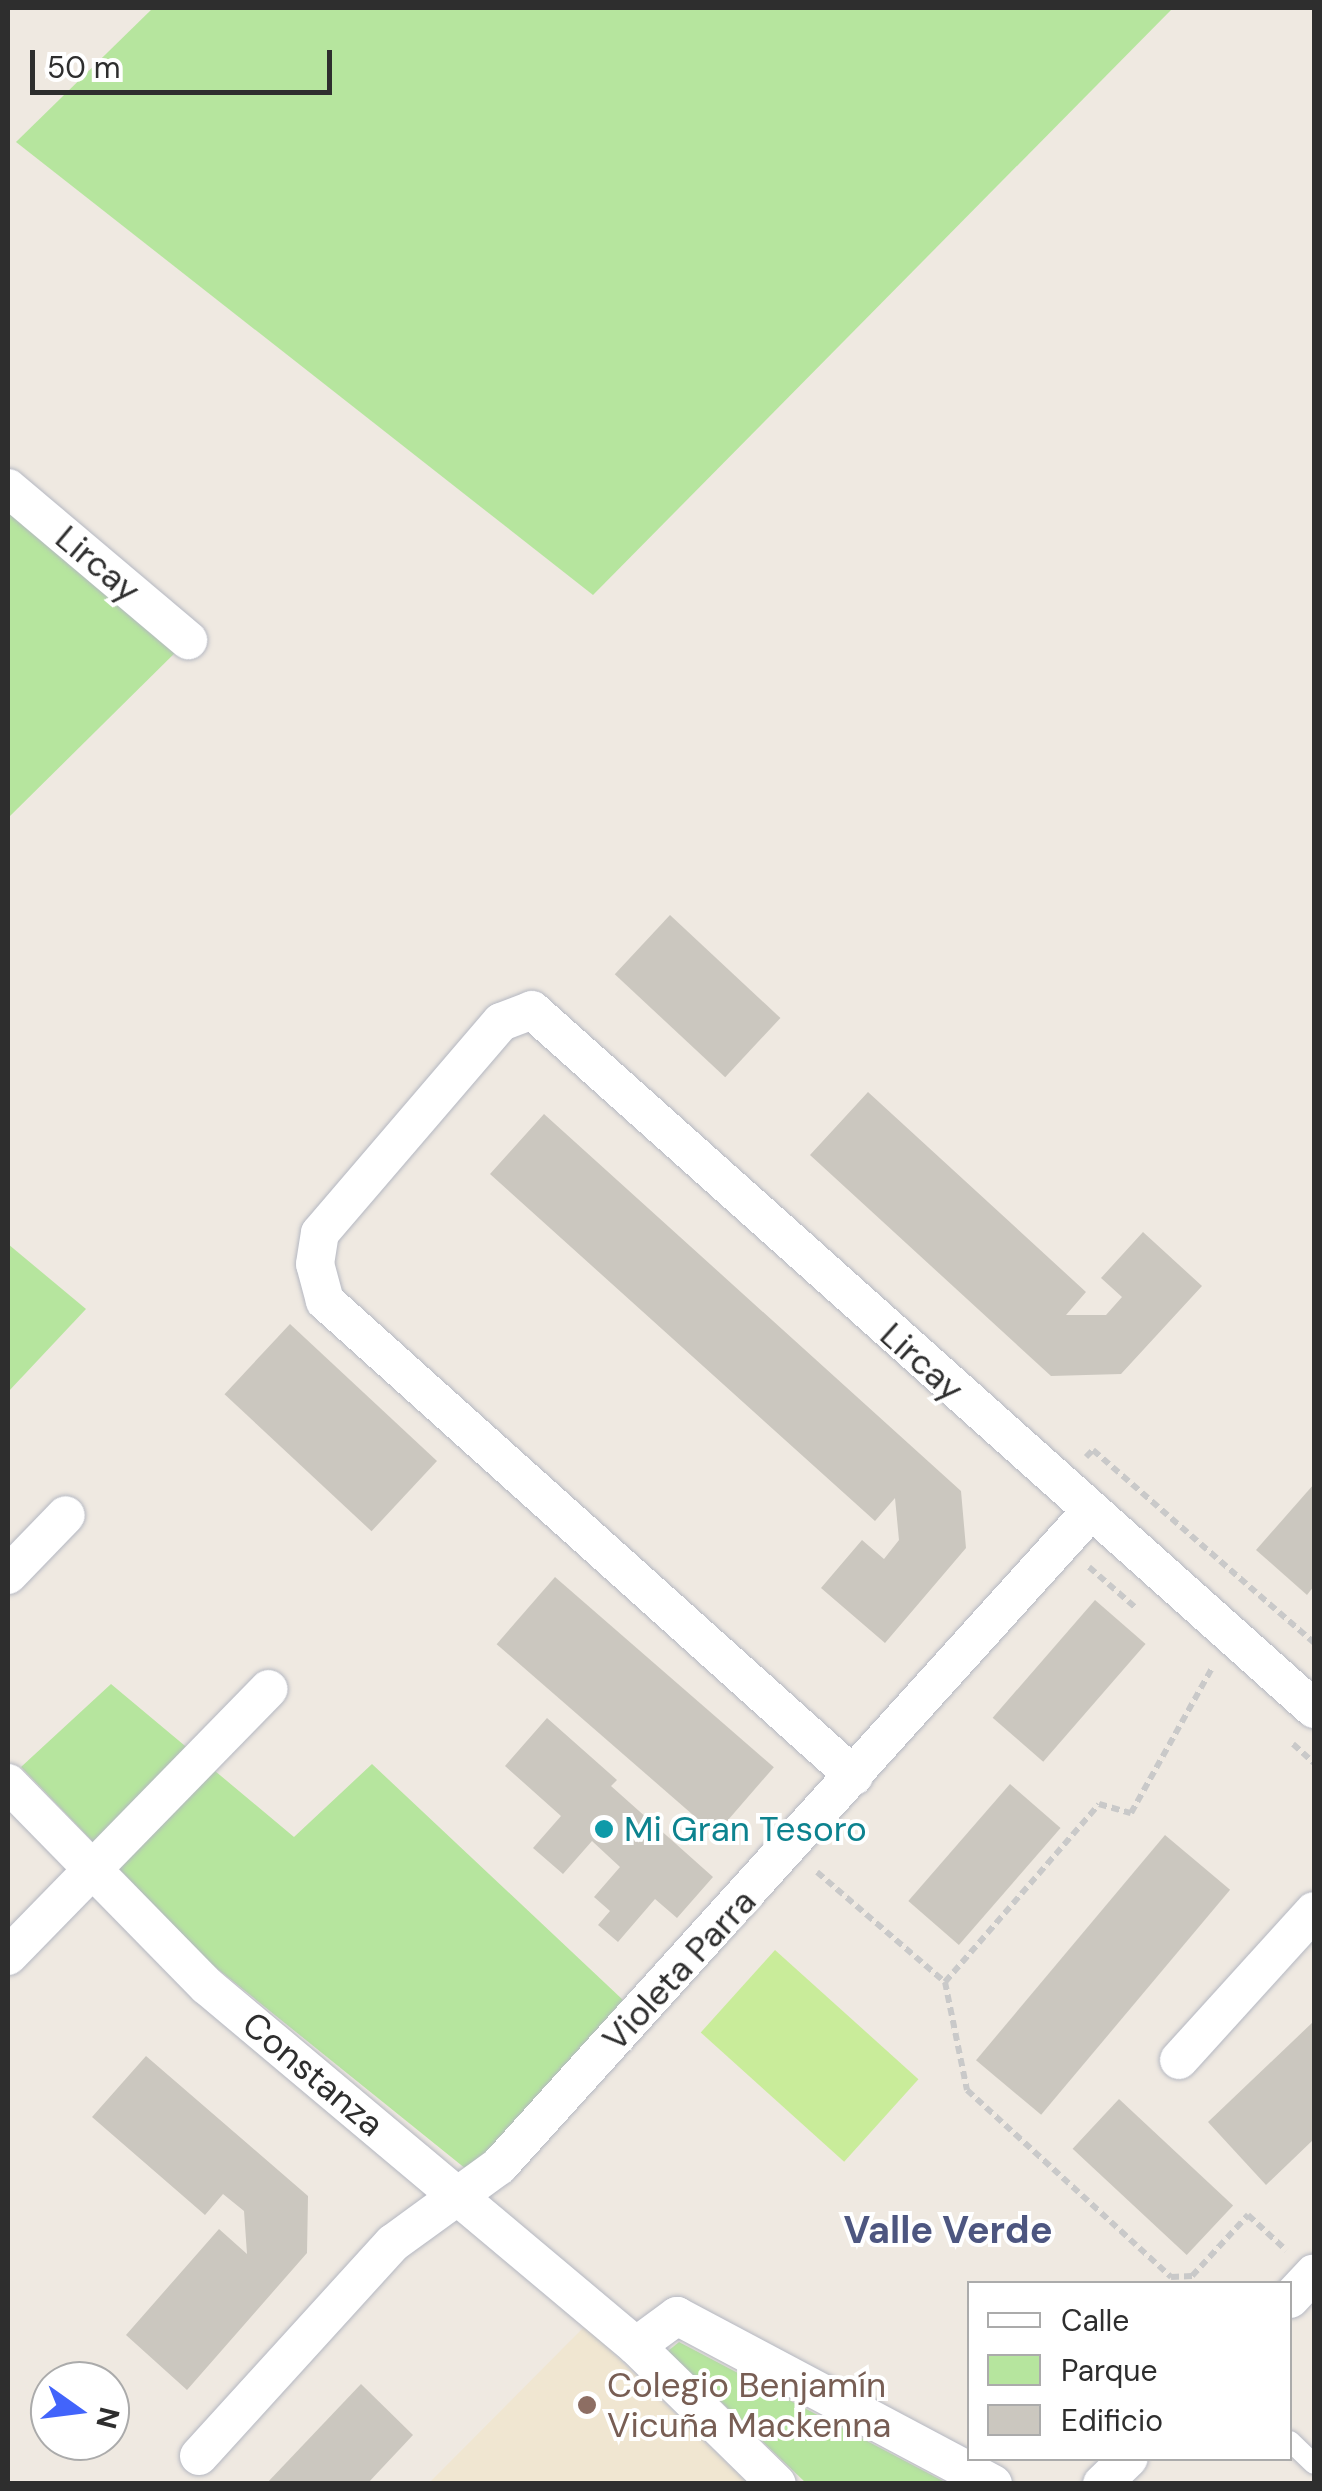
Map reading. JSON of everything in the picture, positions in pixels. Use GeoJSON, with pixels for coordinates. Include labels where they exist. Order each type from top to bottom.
{"type":"FeatureCollection","features":[{"type":"Feature","properties":{"kind":"street","name":"Lircay"},"geometry":{"type":"LineString","coordinates":[[8,488],[188,640]]}},
{"type":"Feature","properties":{"kind":"street","name":"Lircay"},"geometry":{"type":"LineString","coordinates":[[854,1776],[325,1301],[315,1264],[320,1234],[502,1022],[532,1010],[1089,1513],[1314,1709]]}},
{"type":"Feature","properties":{"kind":"street","name":"Violeta Parra"},"geometry":{"type":"LineString","coordinates":[[199,2456],[393,2243],[499,2166],[790,1850],[1089,1513]]}},
{"type":"Feature","properties":{"kind":"street"},"geometry":{"type":"LineString","coordinates":[[8,1575],[66,1515]]}},
{"type":"Feature","properties":{"kind":"street"},"geometry":{"type":"LineString","coordinates":[[8,1956],[269,1688]]}},
{"type":"Feature","properties":{"kind":"street","name":"Constanza"},"geometry":{"type":"LineString","coordinates":[[8,1782],[207,1986],[462,2196],[636,2346],[778,2484]]}},
{"type":"Feature","properties":{"kind":"street"},"geometry":{"type":"LineString","coordinates":[[1179,2060],[1314,1911]]}},
{"type":"Feature","properties":{"kind":"street"},"geometry":{"type":"LineString","coordinates":[[636,2346],[677,2316],[993,2484]]}},
{"type":"Feature","properties":{"kind":"street"},"geometry":{"type":"LineString","coordinates":[[1102,2484],[1125,2461]]}},
{"type":"Feature","properties":{"kind":"lane"},"geometry":{"type":"LineString","coordinates":[[1292,2442],[1314,2464]]}},
{"type":"Feature","properties":{"kind":"path"},"geometry":{"type":"LineString","coordinates":[[945,1982],[1099,1804],[1131,1813],[1230,1636]]}},
{"type":"Feature","properties":{"kind":"path"},"geometry":{"type":"LineString","coordinates":[[790,1850],[945,1982],[967,2090],[1171,2276],[1192,2276],[1248,2214],[1306,2282]]}},
{"type":"Feature","properties":{"kind":"shaded area","name":"Colegio Benjamín Vicuña Mackenna"},"geometry":{"type":"Polygon","coordinates":[[[585,2326],[747,2483],[428,2484],[585,2326]]]}},
{"type":"Feature","properties":{"kind":"green space"},"geometry":{"type":"Polygon","coordinates":[[[153,8],[1173,8],[593,595],[16,142],[153,8]]]}},
{"type":"Feature","properties":{"kind":"green space"},"geometry":{"type":"Polygon","coordinates":[[[8,488],[188,640],[8,818],[8,488]]]}},
{"type":"Feature","properties":{"kind":"green space"},"geometry":{"type":"Polygon","coordinates":[[[8,1244],[86,1309],[8,1392],[8,1244]]]}},
{"type":"Feature","properties":{"kind":"green space"},"geometry":{"type":"Polygon","coordinates":[[[111,1684],[294,1837],[372,1764],[623,2000],[471,2173],[209,1962],[21,1767],[111,1684]]]}},
{"type":"Feature","properties":{"kind":"green space"},"geometry":{"type":"Polygon","coordinates":[[[775,1950],[918,2079],[844,2162],[701,2032],[775,1950]]]}},
{"type":"Feature","properties":{"kind":"green space"},"geometry":{"type":"Polygon","coordinates":[[[679,2342],[946,2483],[806,2483],[668,2351],[679,2342]]]}},
{"type":"Feature","properties":{"kind":"building"},"geometry":{"type":"Polygon","coordinates":[[[670,915],[780,1018],[725,1077],[615,974],[670,915]]]}},
{"type":"Feature","properties":{"kind":"building"},"geometry":{"type":"Polygon","coordinates":[[[868,1092],[1086,1292],[1066,1315],[1106,1315],[1122,1297],[1101,1278],[1143,1232],[1202,1286],[1121,1374],[1051,1376],[810,1155],[868,1092]]]}},
{"type":"Feature","properties":{"kind":"building"},"geometry":{"type":"Polygon","coordinates":[[[544,1114],[961,1491],[966,1548],[885,1643],[821,1588],[862,1540],[884,1559],[899,1540],[895,1498],[875,1521],[490,1174],[544,1114]]]}},
{"type":"Feature","properties":{"kind":"building"},"geometry":{"type":"Polygon","coordinates":[[[290,1324],[437,1461],[372,1531],[225,1394],[290,1324]]]}},
{"type":"Feature","properties":{"kind":"building"},"geometry":{"type":"Polygon","coordinates":[[[1314,1484],[1314,1586],[1307,1595],[1256,1550],[1314,1484]]]}},
{"type":"Feature","properties":{"kind":"building"},"geometry":{"type":"Polygon","coordinates":[[[555,1577],[774,1767],[715,1834],[497,1644],[555,1577]]]}},
{"type":"Feature","properties":{"kind":"building"},"geometry":{"type":"Polygon","coordinates":[[[1095,1600],[1146,1644],[1043,1762],[993,1718],[1095,1600]]]}},
{"type":"Feature","properties":{"kind":"building","name":"Mi Gran Tesoro"},"geometry":{"type":"Polygon","coordinates":[[[547,1718],[617,1780],[611,1786],[713,1877],[677,1918],[655,1899],[618,1942],[598,1925],[610,1911],[594,1897],[620,1867],[592,1841],[563,1874],[533,1848],[561,1816],[505,1766],[547,1718]]]}},
{"type":"Feature","properties":{"kind":"building"},"geometry":{"type":"Polygon","coordinates":[[[1010,1784],[1061,1828],[959,1945],[908,1901],[1010,1784]]]}},
{"type":"Feature","properties":{"kind":"building"},"geometry":{"type":"Polygon","coordinates":[[[1165,1835],[1230,1890],[1041,2115],[976,2060],[1165,1835]]]}},
{"type":"Feature","properties":{"kind":"building"},"geometry":{"type":"Polygon","coordinates":[[[1314,2021],[1314,2139],[1266,2185],[1208,2122],[1314,2021]]]}},
{"type":"Feature","properties":{"kind":"building"},"geometry":{"type":"Polygon","coordinates":[[[146,2056],[308,2196],[307,2253],[187,2390],[126,2335],[219,2229],[247,2254],[244,2211],[223,2194],[205,2215],[92,2117],[146,2056]]]}},
{"type":"Feature","properties":{"kind":"building"},"geometry":{"type":"Polygon","coordinates":[[[1119,2099],[1233,2205],[1187,2255],[1073,2149],[1119,2099]]]}},
{"type":"Feature","properties":{"kind":"building"},"geometry":{"type":"Polygon","coordinates":[[[361,2384],[413,2435],[367,2484],[266,2484],[361,2384]]]}},
{"type":"Feature","properties":{"kind":"place","name":"Mi Gran Tesoro"},"geometry":{"type":"Point","coordinates":[604,1829]}},
{"type":"Feature","properties":{"kind":"place","name":"Colegio Benjamín Vicuña Mackenna"},"geometry":{"type":"Point","coordinates":[587,2405]}},
{"type":"Feature","properties":{"kind":"district","name":"Valle Verde"},"geometry":{"type":"Point","coordinates":[948,2231]}}]}
